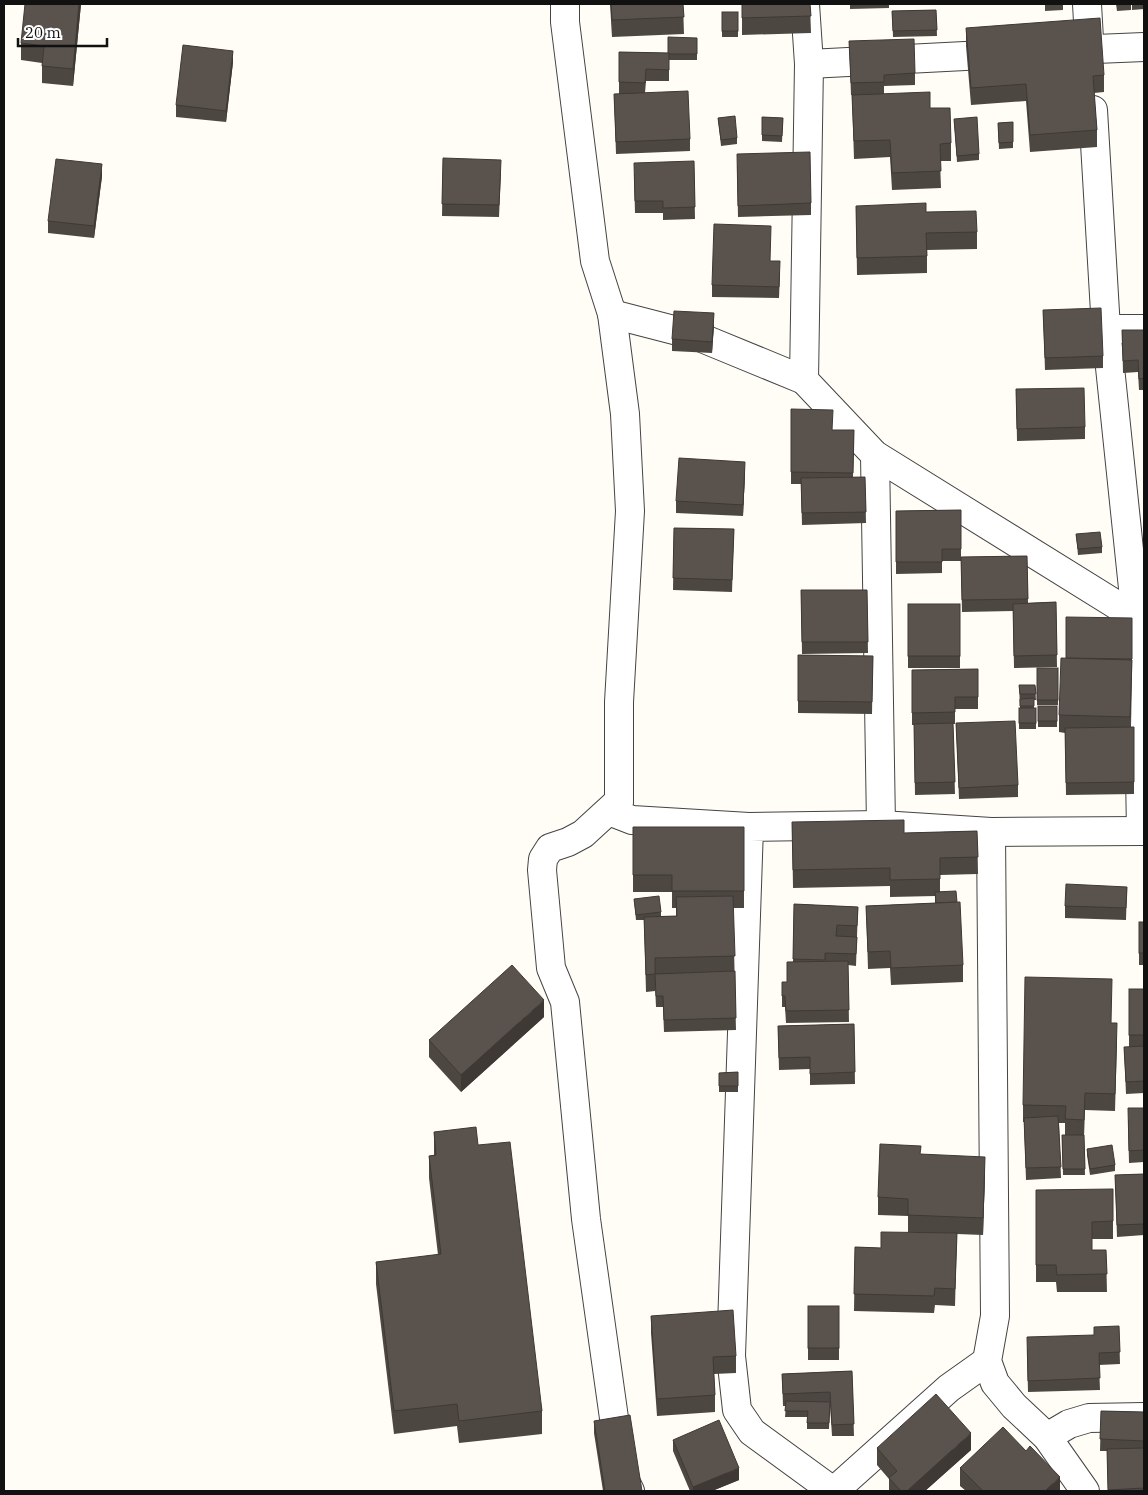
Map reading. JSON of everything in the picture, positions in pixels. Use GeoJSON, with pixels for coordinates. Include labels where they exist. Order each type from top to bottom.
{"type":"FeatureCollection","features":[{"type":"Feature","properties":{"kind":"street"},"geometry":{"type":"LineString","coordinates":[[565,4],[566,31],[595,261],[612,314],[625,414],[630,511],[619,702],[619,801],[614,813],[632,820],[749,827],[882,825],[991,832],[1143,831],[1141,663],[1106,329],[1087,4]]}},
{"type":"Feature","properties":{"kind":"street"},"geometry":{"type":"LineString","coordinates":[[804,380],[809,64],[805,4]]}},
{"type":"Feature","properties":{"kind":"street"},"geometry":{"type":"LineString","coordinates":[[809,64],[1144,47]]}},
{"type":"Feature","properties":{"kind":"street"},"geometry":{"type":"LineString","coordinates":[[612,314],[697,336],[804,380],[875,455],[1136,617]]}},
{"type":"Feature","properties":{"kind":"street"},"geometry":{"type":"LineString","coordinates":[[1106,329],[1144,329]]}},
{"type":"Feature","properties":{"kind":"street"},"geometry":{"type":"LineString","coordinates":[[875,455],[882,825]]}},
{"type":"Feature","properties":{"kind":"street"},"geometry":{"type":"LineString","coordinates":[[619,801],[584,834],[550,848],[543,859],[542,870],[551,968],[565,1002],[586,1218],[622,1475],[630,1491]]}},
{"type":"Feature","properties":{"kind":"street"},"geometry":{"type":"LineString","coordinates":[[749,827],[731,1356],[737,1410],[752,1432],[834,1491],[949,1388],[986,1361]]}},
{"type":"Feature","properties":{"kind":"street"},"geometry":{"type":"LineString","coordinates":[[991,832],[995,1316],[986,1361],[995,1383],[1014,1406],[1047,1437],[1085,1491]]}},
{"type":"Feature","properties":{"kind":"street"},"geometry":{"type":"LineString","coordinates":[[1047,1437],[1069,1424],[1089,1418],[1144,1417]]}},
{"type":"Feature","properties":{"kind":"building"},"geometry":{"type":"Polygon","coordinates":[[[25,4],[79,4],[73,69],[42,66],[44,46],[21,43],[25,4]]]}},
{"type":"Feature","properties":{"kind":"building"},"geometry":{"type":"Polygon","coordinates":[[[611,4],[683,4],[684,17],[612,20],[611,4]]]}},
{"type":"Feature","properties":{"kind":"building"},"geometry":{"type":"Polygon","coordinates":[[[742,4],[810,4],[811,16],[742,18],[742,4]]]}},
{"type":"Feature","properties":{"kind":"building"},"geometry":{"type":"Polygon","coordinates":[[[936,10],[937,30],[893,31],[892,11],[936,10]]]}},
{"type":"Feature","properties":{"kind":"building"},"geometry":{"type":"Polygon","coordinates":[[[722,12],[738,12],[738,31],[722,31],[722,12]]]}},
{"type":"Feature","properties":{"kind":"building"},"geometry":{"type":"Polygon","coordinates":[[[1100,18],[1104,75],[1093,76],[1097,130],[1030,135],[1026,84],[971,88],[966,28],[1100,18]]]}},
{"type":"Feature","properties":{"kind":"building"},"geometry":{"type":"Polygon","coordinates":[[[668,37],[697,38],[697,54],[669,54],[668,37]]]}},
{"type":"Feature","properties":{"kind":"building"},"geometry":{"type":"Polygon","coordinates":[[[914,39],[915,73],[884,75],[884,82],[851,83],[849,41],[914,39]]]}},
{"type":"Feature","properties":{"kind":"building"},"geometry":{"type":"Polygon","coordinates":[[[183,45],[233,51],[226,111],[176,105],[183,45]]]}},
{"type":"Feature","properties":{"kind":"building"},"geometry":{"type":"Polygon","coordinates":[[[619,52],[669,53],[669,70],[646,69],[645,83],[619,82],[619,52]]]}},
{"type":"Feature","properties":{"kind":"building"},"geometry":{"type":"Polygon","coordinates":[[[688,91],[690,139],[616,142],[614,94],[688,91]]]}},
{"type":"Feature","properties":{"kind":"building"},"geometry":{"type":"Polygon","coordinates":[[[930,92],[930,108],[950,108],[951,143],[940,144],[941,171],[892,173],[890,140],[854,141],[852,95],[930,92]]]}},
{"type":"Feature","properties":{"kind":"building"},"geometry":{"type":"Polygon","coordinates":[[[735,116],[737,138],[721,140],[718,118],[735,116]]]}},
{"type":"Feature","properties":{"kind":"building"},"geometry":{"type":"Polygon","coordinates":[[[762,117],[783,118],[782,136],[762,135],[762,117]]]}},
{"type":"Feature","properties":{"kind":"building"},"geometry":{"type":"Polygon","coordinates":[[[977,117],[979,154],[957,156],[954,119],[977,117]]]}},
{"type":"Feature","properties":{"kind":"building"},"geometry":{"type":"Polygon","coordinates":[[[1013,122],[1013,142],[999,143],[998,123],[1013,122]]]}},
{"type":"Feature","properties":{"kind":"building"},"geometry":{"type":"Polygon","coordinates":[[[810,152],[811,203],[738,206],[737,154],[810,152]]]}},
{"type":"Feature","properties":{"kind":"building"},"geometry":{"type":"Polygon","coordinates":[[[443,158],[501,160],[499,205],[442,204],[443,158]]]}},
{"type":"Feature","properties":{"kind":"building"},"geometry":{"type":"Polygon","coordinates":[[[56,159],[102,164],[94,226],[48,221],[56,159]]]}},
{"type":"Feature","properties":{"kind":"building"},"geometry":{"type":"Polygon","coordinates":[[[694,161],[695,207],[663,208],[663,201],[635,201],[634,163],[694,161]]]}},
{"type":"Feature","properties":{"kind":"building"},"geometry":{"type":"Polygon","coordinates":[[[926,203],[926,212],[976,211],[977,232],[926,233],[927,256],[857,258],[856,206],[926,203]]]}},
{"type":"Feature","properties":{"kind":"building"},"geometry":{"type":"Polygon","coordinates":[[[714,224],[771,226],[770,261],[780,261],[779,287],[712,285],[714,224]]]}},
{"type":"Feature","properties":{"kind":"building"},"geometry":{"type":"Polygon","coordinates":[[[1101,308],[1103,356],[1045,358],[1043,310],[1101,308]]]}},
{"type":"Feature","properties":{"kind":"building"},"geometry":{"type":"Polygon","coordinates":[[[674,311],[714,313],[712,342],[672,339],[674,311]]]}},
{"type":"Feature","properties":{"kind":"building"},"geometry":{"type":"Polygon","coordinates":[[[1122,330],[1144,330],[1144,378],[1139,379],[1138,360],[1123,361],[1122,330]]]}},
{"type":"Feature","properties":{"kind":"building"},"geometry":{"type":"Polygon","coordinates":[[[1084,388],[1085,427],[1017,429],[1016,389],[1084,388]]]}},
{"type":"Feature","properties":{"kind":"building"},"geometry":{"type":"Polygon","coordinates":[[[791,409],[833,410],[832,430],[854,430],[853,473],[791,472],[791,409]]]}},
{"type":"Feature","properties":{"kind":"building"},"geometry":{"type":"Polygon","coordinates":[[[679,458],[745,462],[743,505],[676,501],[679,458]]]}},
{"type":"Feature","properties":{"kind":"building"},"geometry":{"type":"Polygon","coordinates":[[[865,477],[866,512],[802,513],[801,478],[865,477]]]}},
{"type":"Feature","properties":{"kind":"building"},"geometry":{"type":"Polygon","coordinates":[[[961,510],[961,549],[942,549],[942,562],[896,562],[896,511],[961,510]]]}},
{"type":"Feature","properties":{"kind":"building"},"geometry":{"type":"Polygon","coordinates":[[[674,528],[734,529],[732,580],[673,578],[674,528]]]}},
{"type":"Feature","properties":{"kind":"building"},"geometry":{"type":"Polygon","coordinates":[[[1100,532],[1102,547],[1078,549],[1076,534],[1100,532]]]}},
{"type":"Feature","properties":{"kind":"building"},"geometry":{"type":"Polygon","coordinates":[[[1027,556],[1028,599],[962,600],[961,557],[1027,556]]]}},
{"type":"Feature","properties":{"kind":"building"},"geometry":{"type":"Polygon","coordinates":[[[801,590],[867,590],[868,642],[802,642],[801,590]]]}},
{"type":"Feature","properties":{"kind":"building"},"geometry":{"type":"Polygon","coordinates":[[[1056,602],[1057,655],[1014,656],[1013,604],[1056,602]]]}},
{"type":"Feature","properties":{"kind":"building"},"geometry":{"type":"Polygon","coordinates":[[[908,604],[960,604],[960,656],[908,656],[908,604]]]}},
{"type":"Feature","properties":{"kind":"building"},"geometry":{"type":"Polygon","coordinates":[[[1066,617],[1132,618],[1132,659],[1066,658],[1066,617]]]}},
{"type":"Feature","properties":{"kind":"building"},"geometry":{"type":"Polygon","coordinates":[[[798,655],[873,656],[872,702],[798,701],[798,655]]]}},
{"type":"Feature","properties":{"kind":"building"},"geometry":{"type":"Polygon","coordinates":[[[1061,658],[1132,660],[1130,717],[1059,715],[1061,658]]]}},
{"type":"Feature","properties":{"kind":"building"},"geometry":{"type":"Polygon","coordinates":[[[1037,668],[1058,668],[1058,700],[1037,700],[1037,668]]]}},
{"type":"Feature","properties":{"kind":"building"},"geometry":{"type":"Polygon","coordinates":[[[978,669],[978,697],[955,697],[955,712],[912,713],[912,670],[978,669]]]}},
{"type":"Feature","properties":{"kind":"building"},"geometry":{"type":"Polygon","coordinates":[[[1019,685],[1035,685],[1036,694],[1020,694],[1019,685]]]}},
{"type":"Feature","properties":{"kind":"building"},"geometry":{"type":"Polygon","coordinates":[[[1034,698],[1034,706],[1020,706],[1020,699],[1034,698]]]}},
{"type":"Feature","properties":{"kind":"building"},"geometry":{"type":"Polygon","coordinates":[[[1038,706],[1057,706],[1057,721],[1038,721],[1038,706]]]}},
{"type":"Feature","properties":{"kind":"building"},"geometry":{"type":"Polygon","coordinates":[[[1019,708],[1036,708],[1036,723],[1019,723],[1019,708]]]}},
{"type":"Feature","properties":{"kind":"building"},"geometry":{"type":"Polygon","coordinates":[[[1015,721],[1018,785],[959,788],[956,723],[1015,721]]]}},
{"type":"Feature","properties":{"kind":"building"},"geometry":{"type":"Polygon","coordinates":[[[953,723],[955,782],[915,783],[914,724],[953,723]]]}},
{"type":"Feature","properties":{"kind":"building"},"geometry":{"type":"Polygon","coordinates":[[[1134,727],[1134,782],[1066,783],[1065,728],[1134,727]]]}},
{"type":"Feature","properties":{"kind":"building"},"geometry":{"type":"Polygon","coordinates":[[[904,820],[904,833],[977,831],[978,857],[940,858],[940,879],[890,880],[890,868],[793,870],[792,822],[904,820]]]}},
{"type":"Feature","properties":{"kind":"building"},"geometry":{"type":"Polygon","coordinates":[[[633,827],[744,827],[744,891],[672,891],[672,875],[633,875],[633,827]]]}},
{"type":"Feature","properties":{"kind":"building"},"geometry":{"type":"Polygon","coordinates":[[[1066,884],[1127,887],[1126,908],[1065,906],[1066,884]]]}},
{"type":"Feature","properties":{"kind":"building"},"geometry":{"type":"Polygon","coordinates":[[[956,891],[957,902],[936,903],[935,892],[956,891]]]}},
{"type":"Feature","properties":{"kind":"building"},"geometry":{"type":"Polygon","coordinates":[[[659,896],[661,912],[636,915],[634,899],[659,896]]]}},
{"type":"Feature","properties":{"kind":"building"},"geometry":{"type":"Polygon","coordinates":[[[733,896],[735,956],[655,958],[655,974],[646,975],[644,917],[677,916],[676,897],[733,896]]]}},
{"type":"Feature","properties":{"kind":"building"},"geometry":{"type":"Polygon","coordinates":[[[960,902],[963,965],[891,968],[890,951],[868,952],[866,906],[960,902]]]}},
{"type":"Feature","properties":{"kind":"building"},"geometry":{"type":"Polygon","coordinates":[[[794,904],[858,907],[857,926],[837,925],[836,936],[857,937],[856,954],[825,953],[825,960],[793,959],[794,904]]]}},
{"type":"Feature","properties":{"kind":"building"},"geometry":{"type":"Polygon","coordinates":[[[1139,922],[1144,922],[1144,953],[1139,953],[1139,922]]]}},
{"type":"Feature","properties":{"kind":"building"},"geometry":{"type":"Polygon","coordinates":[[[848,961],[849,1010],[786,1011],[785,996],[782,996],[782,982],[787,982],[787,962],[848,961]]]}},
{"type":"Feature","properties":{"kind":"building"},"geometry":{"type":"Polygon","coordinates":[[[512,965],[544,1000],[461,1075],[429,1040],[512,965]]]}},
{"type":"Feature","properties":{"kind":"building"},"geometry":{"type":"Polygon","coordinates":[[[735,971],[736,1018],[664,1020],[663,996],[656,996],[655,974],[735,971]]]}},
{"type":"Feature","properties":{"kind":"building"},"geometry":{"type":"Polygon","coordinates":[[[1025,977],[1112,979],[1111,1023],[1117,1023],[1115,1094],[1085,1093],[1084,1120],[1065,1119],[1066,1106],[1023,1105],[1025,977]]]}},
{"type":"Feature","properties":{"kind":"building"},"geometry":{"type":"Polygon","coordinates":[[[1129,989],[1144,989],[1144,1035],[1129,1035],[1129,989]]]}},
{"type":"Feature","properties":{"kind":"building"},"geometry":{"type":"Polygon","coordinates":[[[854,1024],[855,1072],[810,1074],[810,1057],[779,1058],[778,1026],[854,1024]]]}},
{"type":"Feature","properties":{"kind":"building"},"geometry":{"type":"Polygon","coordinates":[[[1144,1046],[1144,1081],[1126,1082],[1124,1047],[1144,1046]]]}},
{"type":"Feature","properties":{"kind":"building"},"geometry":{"type":"Polygon","coordinates":[[[738,1072],[738,1086],[719,1086],[719,1073],[738,1072]]]}},
{"type":"Feature","properties":{"kind":"building"},"geometry":{"type":"Polygon","coordinates":[[[1128,1108],[1144,1108],[1144,1150],[1129,1151],[1128,1108]]]}},
{"type":"Feature","properties":{"kind":"building"},"geometry":{"type":"Polygon","coordinates":[[[1058,1116],[1061,1167],[1026,1168],[1024,1118],[1058,1116]]]}},
{"type":"Feature","properties":{"kind":"building"},"geometry":{"type":"Polygon","coordinates":[[[476,1127],[478,1145],[510,1142],[542,1411],[459,1421],[457,1404],[394,1411],[376,1262],[441,1254],[429,1156],[436,1155],[434,1132],[476,1127]]]}},
{"type":"Feature","properties":{"kind":"building"},"geometry":{"type":"Polygon","coordinates":[[[1062,1135],[1084,1135],[1085,1169],[1063,1169],[1062,1135]]]}},
{"type":"Feature","properties":{"kind":"building"},"geometry":{"type":"Polygon","coordinates":[[[880,1144],[921,1146],[920,1154],[985,1157],[983,1218],[908,1215],[908,1199],[878,1197],[880,1144]]]}},
{"type":"Feature","properties":{"kind":"building"},"geometry":{"type":"Polygon","coordinates":[[[1112,1145],[1115,1165],[1090,1169],[1087,1149],[1112,1145]]]}},
{"type":"Feature","properties":{"kind":"building"},"geometry":{"type":"Polygon","coordinates":[[[1144,1174],[1144,1224],[1117,1225],[1115,1175],[1144,1174]]]}},
{"type":"Feature","properties":{"kind":"building"},"geometry":{"type":"Polygon","coordinates":[[[1113,1189],[1113,1221],[1092,1222],[1092,1250],[1106,1250],[1107,1274],[1057,1275],[1056,1265],[1036,1265],[1036,1190],[1113,1189]]]}},
{"type":"Feature","properties":{"kind":"building"},"geometry":{"type":"Polygon","coordinates":[[[881,1232],[957,1233],[955,1289],[935,1288],[934,1296],[854,1294],[855,1247],[881,1248],[881,1232]]]}},
{"type":"Feature","properties":{"kind":"building"},"geometry":{"type":"Polygon","coordinates":[[[808,1306],[839,1306],[839,1348],[808,1348],[808,1306]]]}},
{"type":"Feature","properties":{"kind":"building"},"geometry":{"type":"Polygon","coordinates":[[[733,1310],[736,1356],[713,1357],[715,1395],[657,1399],[651,1316],[733,1310]]]}},
{"type":"Feature","properties":{"kind":"building"},"geometry":{"type":"Polygon","coordinates":[[[1119,1326],[1120,1352],[1099,1353],[1100,1378],[1028,1381],[1027,1337],[1094,1335],[1094,1327],[1119,1326]]]}},
{"type":"Feature","properties":{"kind":"building"},"geometry":{"type":"Polygon","coordinates":[[[852,1371],[854,1424],[832,1425],[830,1392],[783,1394],[782,1374],[852,1371]]]}},
{"type":"Feature","properties":{"kind":"building"},"geometry":{"type":"Polygon","coordinates":[[[936,1394],[971,1433],[907,1491],[901,1491],[889,1478],[897,1471],[877,1448],[936,1394]]]}},
{"type":"Feature","properties":{"kind":"building"},"geometry":{"type":"Polygon","coordinates":[[[786,1401],[830,1402],[829,1423],[807,1423],[808,1411],[785,1411],[786,1401]]]}},
{"type":"Feature","properties":{"kind":"building"},"geometry":{"type":"Polygon","coordinates":[[[1101,1411],[1144,1412],[1144,1441],[1100,1439],[1101,1411]]]}},
{"type":"Feature","properties":{"kind":"building"},"geometry":{"type":"Polygon","coordinates":[[[630,1415],[642,1491],[605,1491],[594,1421],[630,1415]]]}},
{"type":"Feature","properties":{"kind":"building"},"geometry":{"type":"Polygon","coordinates":[[[719,1420],[739,1468],[693,1487],[673,1440],[719,1420]]]}},
{"type":"Feature","properties":{"kind":"building"},"geometry":{"type":"Polygon","coordinates":[[[1003,1427],[1026,1451],[1030,1446],[1060,1477],[1045,1491],[983,1491],[960,1468],[1003,1427]]]}},
{"type":"Feature","properties":{"kind":"building"},"geometry":{"type":"Polygon","coordinates":[[[1144,1448],[1144,1488],[1108,1490],[1107,1449],[1144,1448]]]}}]}
